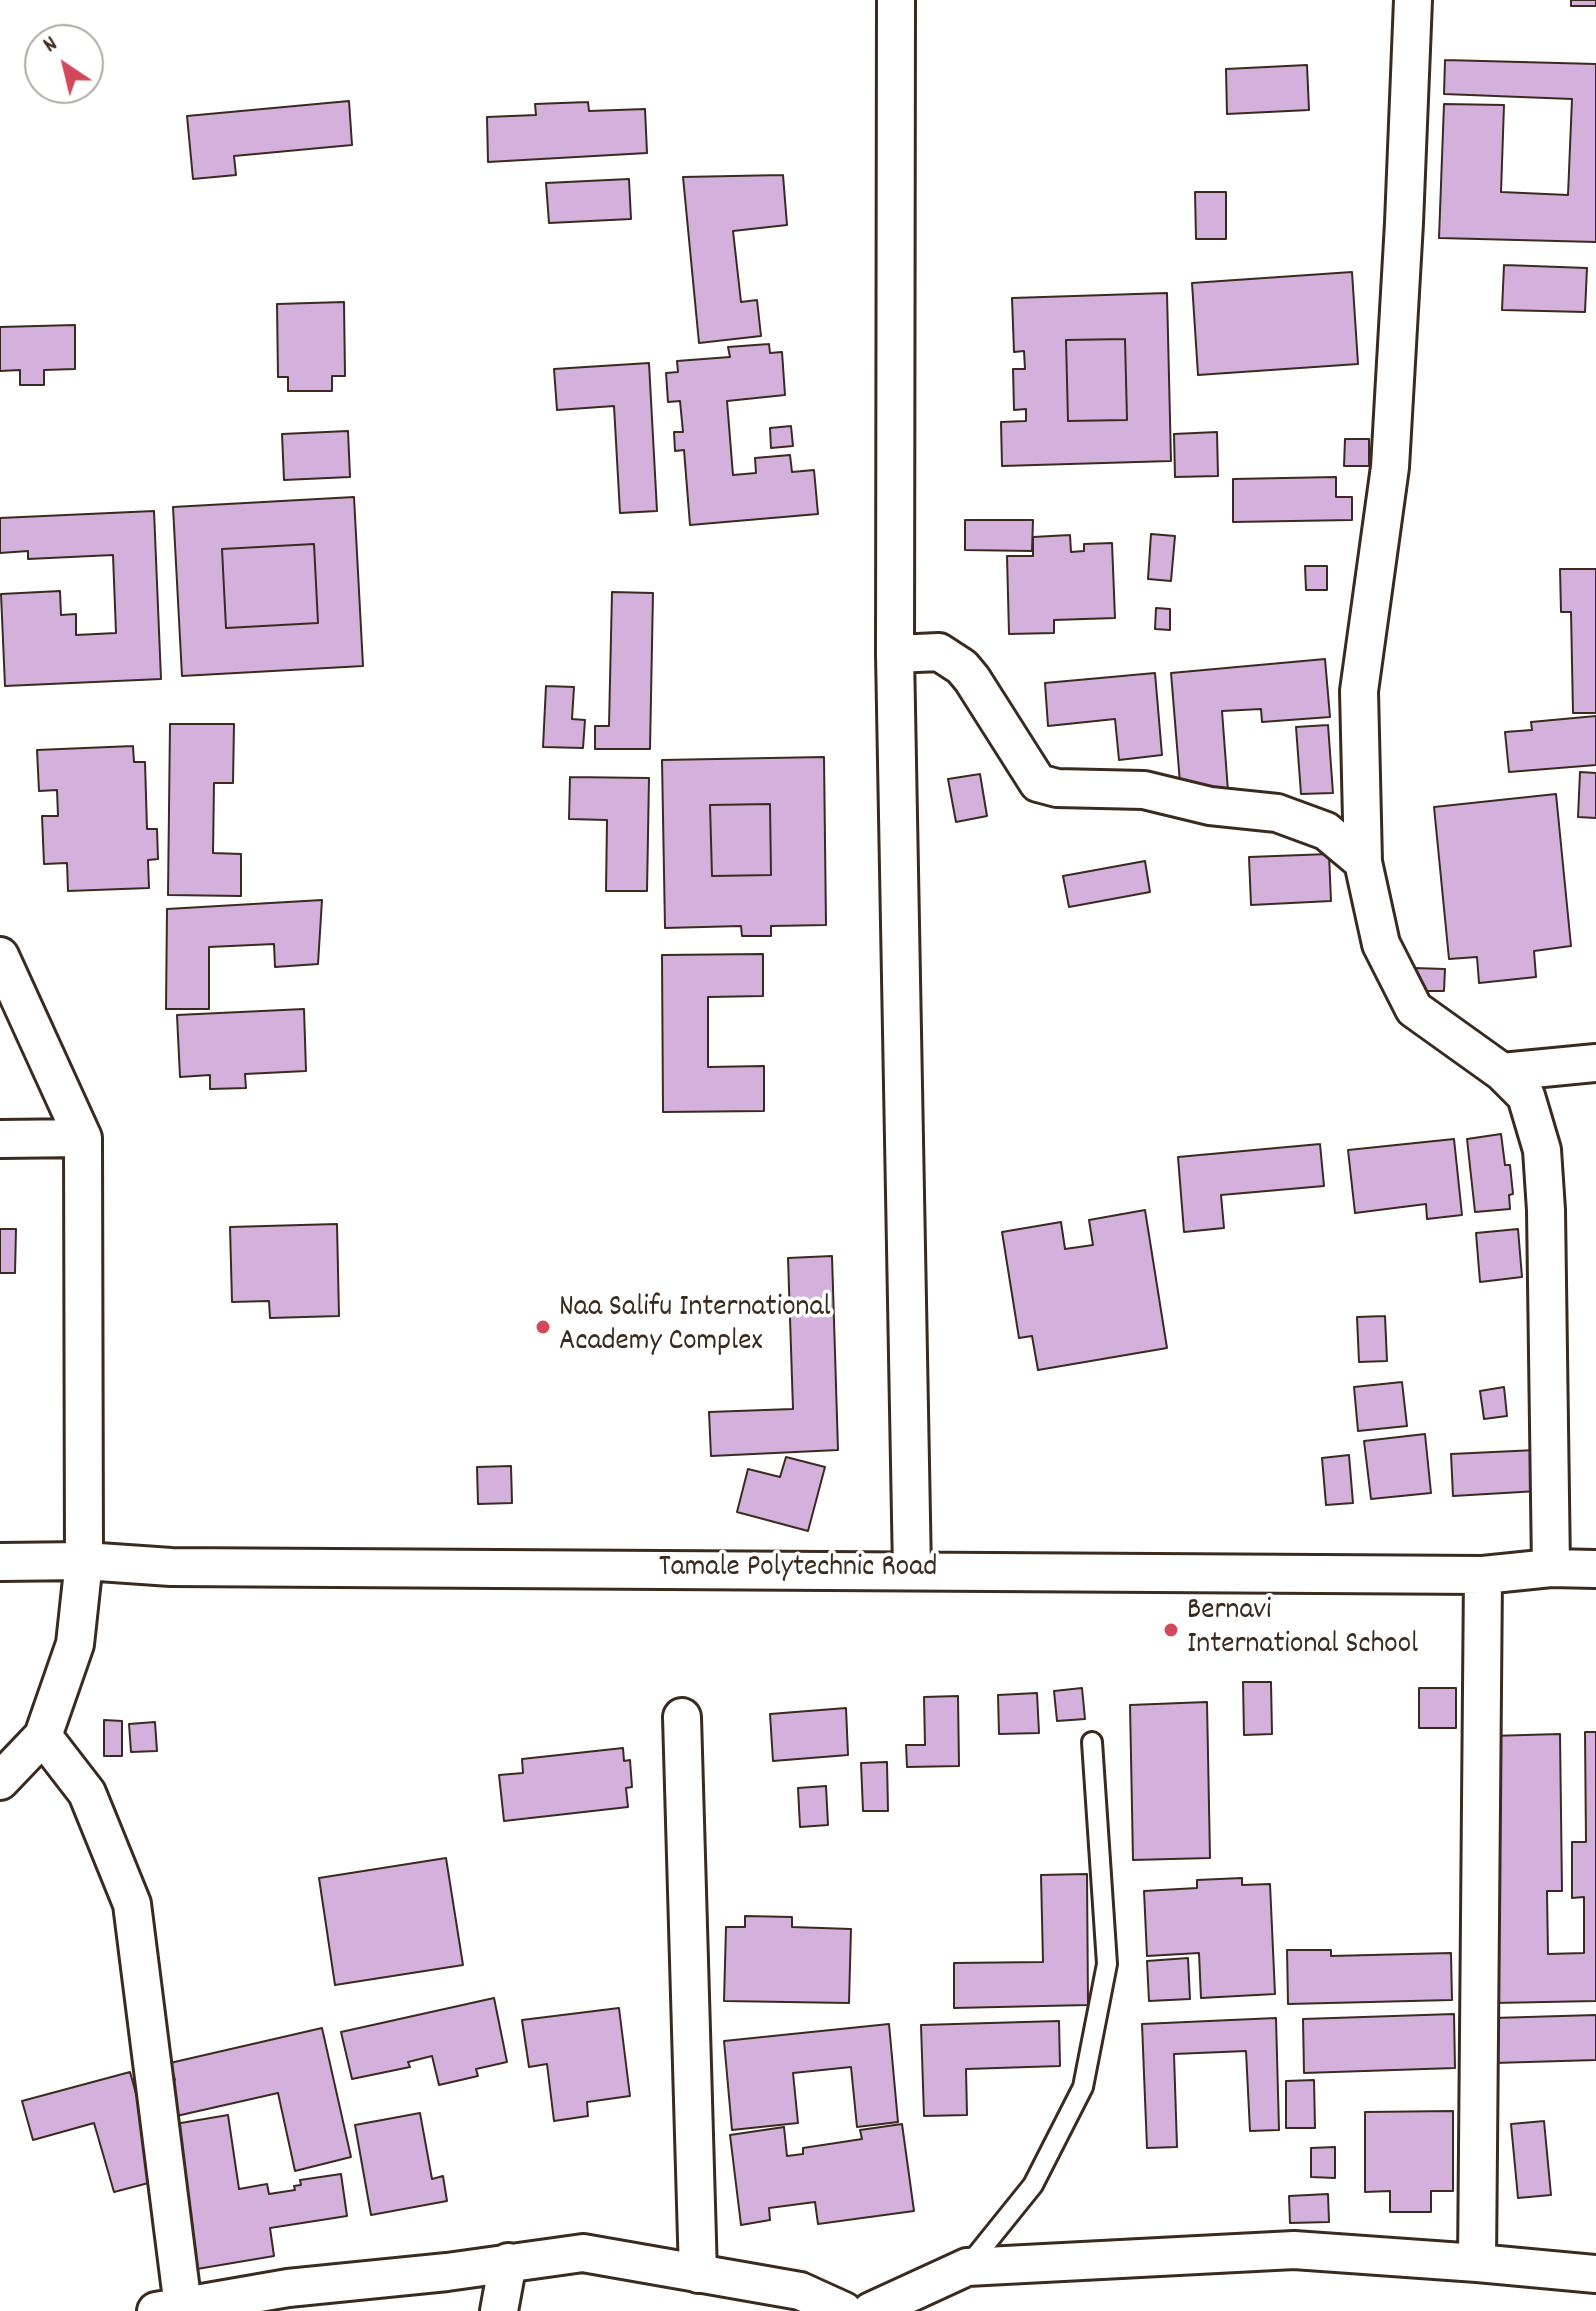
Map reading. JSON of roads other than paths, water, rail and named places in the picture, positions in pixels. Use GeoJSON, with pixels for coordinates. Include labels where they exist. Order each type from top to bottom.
{"type":"FeatureCollection","features":[{"type":"Feature","properties":{"kind":"street"},"geometry":{"type":"LineString","coordinates":[[896,0],[895,654],[912,1570]]}},
{"type":"Feature","properties":{"kind":"street"},"geometry":{"type":"LineString","coordinates":[[1413,0],[1390,467],[1359,691],[1363,862],[1381,944],[1414,1009],[1502,1072],[1526,1096],[1542,1150],[1546,1210],[1551,1568]]}},
{"type":"Feature","properties":{"kind":"street"},"geometry":{"type":"LineString","coordinates":[[895,654],[939,652],[962,667],[1038,783],[1057,788],[1144,790],[1210,806],[1277,813],[1326,831],[1363,862]]}},
{"type":"Feature","properties":{"kind":"street"},"geometry":{"type":"LineString","coordinates":[[0,956],[83,1138],[84,1561],[75,1644],[43,1736],[0,1781]]}},
{"type":"Feature","properties":{"kind":"street"},"geometry":{"type":"LineString","coordinates":[[1502,1072],[1596,1063]]}},
{"type":"Feature","properties":{"kind":"street"},"geometry":{"type":"LineString","coordinates":[[0,1139],[83,1138]]}},
{"type":"Feature","properties":{"kind":"street","name":"Tamale Polytechnic Road"},"geometry":{"type":"LineString","coordinates":[[0,1562],[84,1561],[171,1567],[1483,1575],[1551,1568],[1596,1569]]}},
{"type":"Feature","properties":{"kind":"street"},"geometry":{"type":"LineString","coordinates":[[1477,2263],[1483,1575]]}},
{"type":"Feature","properties":{"kind":"street"},"geometry":{"type":"LineString","coordinates":[[682,1717],[698,2274]]}},
{"type":"Feature","properties":{"kind":"street"},"geometry":{"type":"LineString","coordinates":[[43,1736],[87,1793],[132,1904],[170,2309],[288,2288],[447,2272],[583,2253],[800,2291],[844,2311]]}},
{"type":"Feature","properties":{"kind":"street"},"geometry":{"type":"LineString","coordinates":[[871,2311],[967,2267],[1294,2250],[1596,2274]]}},
{"type":"Feature","properties":{"kind":"street"},"geometry":{"type":"LineString","coordinates":[[499,2311],[508,2262]]}},
{"type":"Feature","properties":{"kind":"lane"},"geometry":{"type":"LineString","coordinates":[[967,2267],[1033,2185],[1083,2087],[1107,1964],[1092,1742]]}},
{"type":"Feature","properties":{"kind":"place","name":"Naa Salifu International Academy Complex"},"geometry":{"type":"Point","coordinates":[543,1327]}},
{"type":"Feature","properties":{"kind":"place","name":"Bernavi International School"},"geometry":{"type":"Point","coordinates":[1171,1630]}}]}
